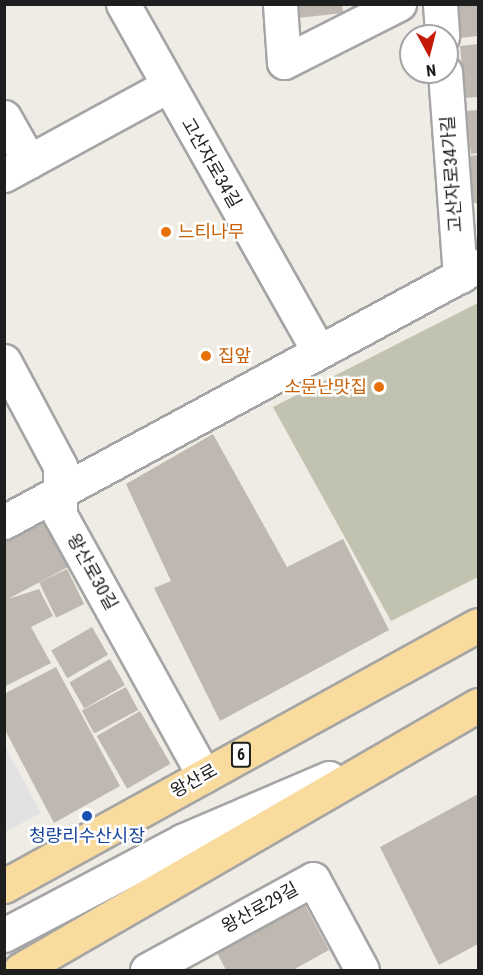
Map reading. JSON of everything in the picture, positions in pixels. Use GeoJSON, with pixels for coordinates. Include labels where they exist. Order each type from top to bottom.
{"type":"FeatureCollection","features":[{"type":"Feature","properties":{"kind":"main road","name":"왕산로"},"geometry":{"type":"LineString","coordinates":[[4,886],[478,626]]}},
{"type":"Feature","properties":{"kind":"main road"},"geometry":{"type":"LineString","coordinates":[[20,970],[198,871],[389,752],[478,705]]}},
{"type":"Feature","properties":{"kind":"street","name":"고산자로34길"},"geometry":{"type":"LineString","coordinates":[[123,4],[167,86],[319,352]]}},
{"type":"Feature","properties":{"kind":"street"},"geometry":{"type":"LineString","coordinates":[[280,4],[284,62],[399,4]]}},
{"type":"Feature","properties":{"kind":"street"},"geometry":{"type":"LineString","coordinates":[[440,4],[441,24]]}},
{"type":"Feature","properties":{"kind":"street","name":"고산자로34가길"},"geometry":{"type":"LineString","coordinates":[[446,84],[469,271]]}},
{"type":"Feature","properties":{"kind":"street"},"geometry":{"type":"LineString","coordinates":[[4,117],[17,168],[167,86]]}},
{"type":"Feature","properties":{"kind":"street"},"geometry":{"type":"LineString","coordinates":[[4,522],[469,271]]}},
{"type":"Feature","properties":{"kind":"street","name":"왕산로30길"},"geometry":{"type":"LineString","coordinates":[[4,361],[60,466],[58,492],[60,515],[204,776]]}},
{"type":"Feature","properties":{"kind":"street"},"geometry":{"type":"LineString","coordinates":[[4,935],[182,842],[389,752]]}},
{"type":"Feature","properties":{"kind":"street","name":"왕산로29길"},"geometry":{"type":"LineString","coordinates":[[147,970],[313,879],[362,970]]}},
{"type":"Feature","properties":{"kind":"shaded area"},"geometry":{"type":"Polygon","coordinates":[[[478,303],[478,577],[391,621],[273,407],[478,303]]]}},
{"type":"Feature","properties":{"kind":"shaded area"},"geometry":{"type":"Polygon","coordinates":[[[5,746],[41,813],[4,832],[5,746]]]}},
{"type":"Feature","properties":{"kind":"building"},"geometry":{"type":"Polygon","coordinates":[[[297,4],[342,4],[343,13],[298,18],[297,4]]]}},
{"type":"Feature","properties":{"kind":"building"},"geometry":{"type":"Polygon","coordinates":[[[456,4],[478,4],[478,36],[459,38],[456,4]]]}},
{"type":"Feature","properties":{"kind":"building"},"geometry":{"type":"Polygon","coordinates":[[[478,44],[478,97],[465,98],[460,46],[478,44]]]}},
{"type":"Feature","properties":{"kind":"building"},"geometry":{"type":"Polygon","coordinates":[[[478,110],[478,153],[471,154],[466,111],[478,110]]]}},
{"type":"Feature","properties":{"kind":"building"},"geometry":{"type":"Polygon","coordinates":[[[478,155],[478,204],[473,202],[470,156],[478,155]]]}},
{"type":"Feature","properties":{"kind":"building"},"geometry":{"type":"Polygon","coordinates":[[[213,434],[287,567],[343,539],[389,630],[220,721],[154,588],[171,581],[126,484],[213,434]]]}},
{"type":"Feature","properties":{"kind":"building"},"geometry":{"type":"Polygon","coordinates":[[[35,522],[46,524],[68,567],[8,599],[39,589],[53,616],[31,627],[51,663],[4,687],[4,538],[35,522]]]}},
{"type":"Feature","properties":{"kind":"building"},"geometry":{"type":"Polygon","coordinates":[[[67,569],[84,604],[56,618],[39,583],[67,569]]]}},
{"type":"Feature","properties":{"kind":"building"},"geometry":{"type":"Polygon","coordinates":[[[92,627],[108,655],[67,678],[51,650],[92,627]]]}},
{"type":"Feature","properties":{"kind":"building"},"geometry":{"type":"Polygon","coordinates":[[[110,659],[125,685],[84,708],[69,682],[110,659]]]}},
{"type":"Feature","properties":{"kind":"building"},"geometry":{"type":"Polygon","coordinates":[[[56,667],[120,786],[54,823],[4,728],[4,694],[56,667]]]}},
{"type":"Feature","properties":{"kind":"building"},"geometry":{"type":"Polygon","coordinates":[[[126,687],[138,710],[94,733],[82,710],[126,687]]]}},
{"type":"Feature","properties":{"kind":"building"},"geometry":{"type":"Polygon","coordinates":[[[140,711],[170,764],[127,789],[97,736],[140,711]]]}},
{"type":"Feature","properties":{"kind":"building"},"geometry":{"type":"Polygon","coordinates":[[[478,794],[478,944],[439,965],[380,847],[478,794]]]}},
{"type":"Feature","properties":{"kind":"building"},"geometry":{"type":"Polygon","coordinates":[[[299,894],[329,950],[293,970],[226,970],[212,943],[299,894]]]}},
{"type":"Feature","properties":{"kind":"place","name":"느티나무"},"geometry":{"type":"Point","coordinates":[166,232]}},
{"type":"Feature","properties":{"kind":"place","name":"집앞"},"geometry":{"type":"Point","coordinates":[206,356]}},
{"type":"Feature","properties":{"kind":"place","name":"소문난맛집"},"geometry":{"type":"Point","coordinates":[379,387]}},
{"type":"Feature","properties":{"kind":"place","name":"청량리수산시장"},"geometry":{"type":"Point","coordinates":[87,816]}}]}
